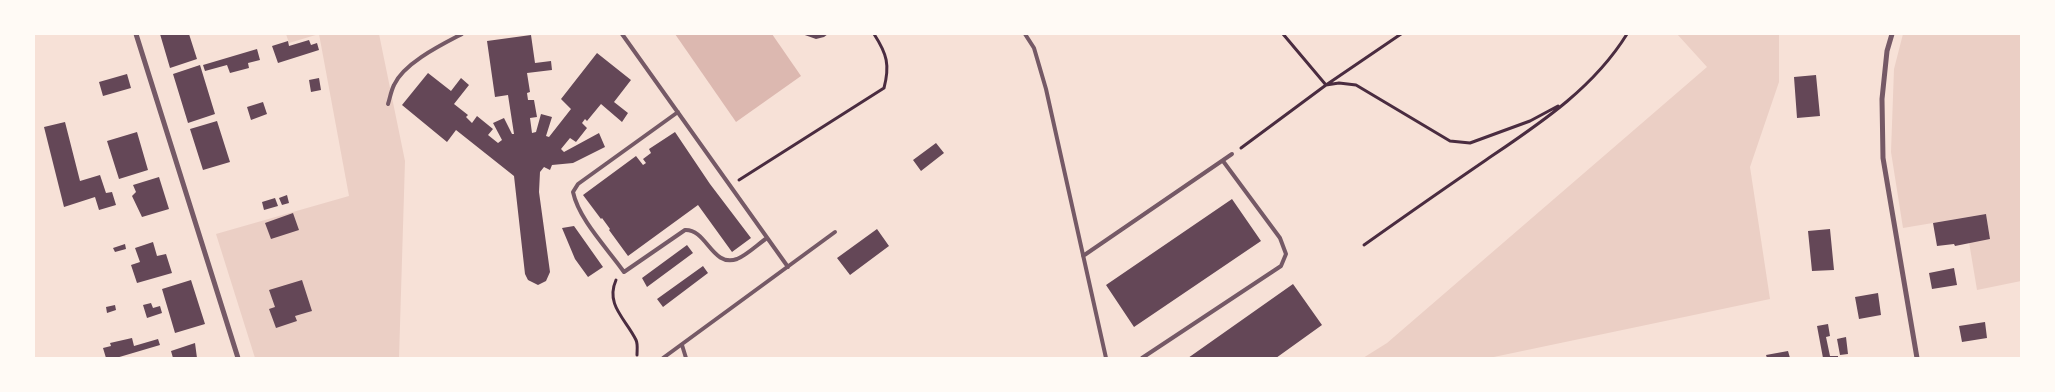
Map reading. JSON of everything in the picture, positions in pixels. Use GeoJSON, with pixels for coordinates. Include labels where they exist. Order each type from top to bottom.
{"type":"FeatureCollection","features":[{"type":"Feature","properties":{"kind":"street"},"geometry":{"type":"LineString","coordinates":[[136,34],[238,358]]}},
{"type":"Feature","properties":{"kind":"street"},"geometry":{"type":"LineString","coordinates":[[1892,34],[1888,50],[1882,100],[1883,158],[1917,358]]}},
{"type":"Feature","properties":{"kind":"lane"},"geometry":{"type":"LineString","coordinates":[[388,104],[394,84],[409,67],[435,48],[462,34]]}},
{"type":"Feature","properties":{"kind":"lane"},"geometry":{"type":"LineString","coordinates":[[624,34],[788,267]]}},
{"type":"Feature","properties":{"kind":"lane"},"geometry":{"type":"LineString","coordinates":[[1025,34],[1034,48],[1046,89],[1106,358]]}},
{"type":"Feature","properties":{"kind":"lane"},"geometry":{"type":"LineString","coordinates":[[678,112],[578,184],[573,192],[582,213],[624,272],[685,230],[692,230],[698,233],[718,256],[729,260],[738,259],[767,238]]}},
{"type":"Feature","properties":{"kind":"lane"},"geometry":{"type":"LineString","coordinates":[[1083,256],[1232,154]]}},
{"type":"Feature","properties":{"kind":"lane"},"geometry":{"type":"LineString","coordinates":[[1142,358],[1281,266],[1286,254],[1280,238],[1223,161]]}},
{"type":"Feature","properties":{"kind":"lane"},"geometry":{"type":"LineString","coordinates":[[663,358],[835,232]]}},
{"type":"Feature","properties":{"kind":"lane"},"geometry":{"type":"LineString","coordinates":[[682,345],[686,358]]}},
{"type":"Feature","properties":{"kind":"path"},"geometry":{"type":"LineString","coordinates":[[730,186],[884,88],[889,70],[882,46],[874,34]]}},
{"type":"Feature","properties":{"kind":"path"},"geometry":{"type":"LineString","coordinates":[[1284,34],[1326,86]]}},
{"type":"Feature","properties":{"kind":"path"},"geometry":{"type":"LineString","coordinates":[[1232,154],[1401,34]]}},
{"type":"Feature","properties":{"kind":"path"},"geometry":{"type":"LineString","coordinates":[[1364,245],[1535,126],[1566,102],[1590,82],[1617,51],[1627,34]]}},
{"type":"Feature","properties":{"kind":"path"},"geometry":{"type":"LineString","coordinates":[[1326,86],[1339,84],[1356,85],[1450,141],[1470,143],[1530,121],[1566,102]]}},
{"type":"Feature","properties":{"kind":"path"},"geometry":{"type":"LineString","coordinates":[[624,272],[617,279],[613,287],[613,296],[619,316],[637,341],[637,355]]}},
{"type":"Feature","properties":{"kind":"shaded area"},"geometry":{"type":"Polygon","coordinates":[[[286,34],[319,34],[289,43],[286,34]]]}},
{"type":"Feature","properties":{"kind":"shaded area"},"geometry":{"type":"Polygon","coordinates":[[[319,34],[379,34],[405,161],[399,358],[255,358],[216,234],[349,196],[319,34]]]}},
{"type":"Feature","properties":{"kind":"shaded area"},"geometry":{"type":"Polygon","coordinates":[[[675,34],[772,34],[801,76],[736,122],[675,34]]]}},
{"type":"Feature","properties":{"kind":"shaded area"},"geometry":{"type":"Polygon","coordinates":[[[1677,34],[1779,34],[1779,82],[1750,167],[1770,299],[1489,358],[1363,358],[1387,343],[1707,67],[1677,34]]]}},
{"type":"Feature","properties":{"kind":"shaded area"},"geometry":{"type":"Polygon","coordinates":[[[1903,34],[2021,34],[2021,281],[1977,290],[1969,242],[1990,239],[1986,214],[1903,228],[1891,152],[1894,69],[1903,34]]]}},
{"type":"Feature","properties":{"kind":"building"},"geometry":{"type":"Polygon","coordinates":[[[160,34],[189,34],[197,59],[170,68],[160,34]]]}},
{"type":"Feature","properties":{"kind":"building"},"geometry":{"type":"Polygon","coordinates":[[[802,34],[828,34],[816,39],[802,34]]]}},
{"type":"Feature","properties":{"kind":"building"},"geometry":{"type":"Polygon","coordinates":[[[531,35],[535,63],[551,61],[552,70],[527,73],[530,92],[527,93],[528,100],[534,100],[537,117],[530,118],[532,133],[536,132],[541,114],[552,117],[546,136],[549,137],[571,109],[561,99],[597,53],[631,80],[614,102],[628,113],[622,122],[601,104],[587,121],[585,119],[582,123],[587,128],[576,142],[570,138],[561,149],[564,152],[599,133],[605,147],[573,163],[552,165],[550,170],[544,167],[540,172],[539,192],[550,272],[546,281],[538,285],[528,280],[525,274],[514,176],[456,130],[447,142],[402,105],[428,73],[451,91],[461,78],[469,85],[454,104],[468,115],[466,117],[472,123],[477,116],[493,129],[488,135],[498,143],[502,140],[493,123],[504,118],[512,134],[514,134],[508,95],[495,97],[487,41],[531,35]]]}},
{"type":"Feature","properties":{"kind":"building"},"geometry":{"type":"Polygon","coordinates":[[[309,40],[311,45],[317,43],[319,50],[278,63],[272,46],[288,41],[289,46],[309,40]]]}},
{"type":"Feature","properties":{"kind":"building"},"geometry":{"type":"Polygon","coordinates":[[[257,49],[260,60],[248,63],[249,68],[230,73],[227,65],[205,71],[203,65],[257,49]]]}},
{"type":"Feature","properties":{"kind":"building"},"geometry":{"type":"Polygon","coordinates":[[[200,65],[215,114],[188,123],[173,74],[200,65]]]}},
{"type":"Feature","properties":{"kind":"building"},"geometry":{"type":"Polygon","coordinates":[[[127,74],[131,88],[103,96],[99,82],[127,74]]]}},
{"type":"Feature","properties":{"kind":"building"},"geometry":{"type":"Polygon","coordinates":[[[1816,75],[1820,116],[1797,118],[1794,77],[1816,75]]]}},
{"type":"Feature","properties":{"kind":"building"},"geometry":{"type":"Polygon","coordinates":[[[319,78],[321,90],[311,92],[309,80],[319,78]]]}},
{"type":"Feature","properties":{"kind":"building"},"geometry":{"type":"Polygon","coordinates":[[[263,102],[267,114],[251,120],[247,107],[263,102]]]}},
{"type":"Feature","properties":{"kind":"building"},"geometry":{"type":"Polygon","coordinates":[[[217,121],[230,162],[203,170],[190,129],[217,121]]]}},
{"type":"Feature","properties":{"kind":"building"},"geometry":{"type":"Polygon","coordinates":[[[65,122],[80,181],[100,175],[106,193],[112,192],[116,205],[99,210],[95,197],[64,207],[44,127],[65,122]]]}},
{"type":"Feature","properties":{"kind":"building"},"geometry":{"type":"Polygon","coordinates":[[[137,132],[148,170],[119,179],[107,141],[137,132]]]}},
{"type":"Feature","properties":{"kind":"building"},"geometry":{"type":"Polygon","coordinates":[[[675,132],[710,184],[751,238],[732,252],[698,205],[628,256],[602,218],[583,195],[636,156],[643,165],[646,163],[643,159],[651,153],[649,149],[675,132]]]}},
{"type":"Feature","properties":{"kind":"building"},"geometry":{"type":"Polygon","coordinates":[[[936,143],[944,153],[921,171],[913,160],[936,143]]]}},
{"type":"Feature","properties":{"kind":"building"},"geometry":{"type":"Polygon","coordinates":[[[159,177],[169,209],[142,217],[132,196],[136,192],[133,185],[159,177]]]}},
{"type":"Feature","properties":{"kind":"building"},"geometry":{"type":"Polygon","coordinates":[[[287,195],[289,203],[282,205],[279,198],[287,195]]]}},
{"type":"Feature","properties":{"kind":"building"},"geometry":{"type":"Polygon","coordinates":[[[275,198],[278,206],[264,210],[262,202],[275,198]]]}},
{"type":"Feature","properties":{"kind":"building"},"geometry":{"type":"Polygon","coordinates":[[[1232,199],[1261,241],[1134,327],[1106,285],[1232,199]]]}},
{"type":"Feature","properties":{"kind":"building"},"geometry":{"type":"Polygon","coordinates":[[[293,213],[299,230],[271,239],[265,223],[293,213]]]}},
{"type":"Feature","properties":{"kind":"building"},"geometry":{"type":"Polygon","coordinates":[[[1986,214],[1990,239],[1955,246],[1954,244],[1937,246],[1933,223],[1986,214]]]}},
{"type":"Feature","properties":{"kind":"building"},"geometry":{"type":"Polygon","coordinates":[[[574,226],[603,267],[588,277],[575,259],[562,228],[574,226]]]}},
{"type":"Feature","properties":{"kind":"building"},"geometry":{"type":"Polygon","coordinates":[[[877,229],[889,246],[850,275],[837,258],[877,229]]]}},
{"type":"Feature","properties":{"kind":"building"},"geometry":{"type":"Polygon","coordinates":[[[1830,229],[1834,270],[1812,271],[1808,231],[1830,229]]]}},
{"type":"Feature","properties":{"kind":"building"},"geometry":{"type":"Polygon","coordinates":[[[153,242],[157,256],[166,254],[172,273],[137,283],[131,265],[140,262],[135,248],[153,242]]]}},
{"type":"Feature","properties":{"kind":"building"},"geometry":{"type":"Polygon","coordinates":[[[125,244],[126,249],[115,252],[113,248],[125,244]]]}},
{"type":"Feature","properties":{"kind":"building"},"geometry":{"type":"Polygon","coordinates":[[[687,245],[693,253],[647,287],[642,278],[687,245]]]}},
{"type":"Feature","properties":{"kind":"building"},"geometry":{"type":"Polygon","coordinates":[[[703,266],[708,273],[663,307],[657,299],[703,266]]]}},
{"type":"Feature","properties":{"kind":"building"},"geometry":{"type":"Polygon","coordinates":[[[1954,268],[1957,285],[1932,289],[1929,273],[1954,268]]]}},
{"type":"Feature","properties":{"kind":"building"},"geometry":{"type":"Polygon","coordinates":[[[191,280],[205,324],[175,333],[162,289],[191,280]]]}},
{"type":"Feature","properties":{"kind":"building"},"geometry":{"type":"Polygon","coordinates":[[[302,280],[312,311],[295,316],[297,321],[276,328],[269,309],[275,307],[269,290],[302,280]]]}},
{"type":"Feature","properties":{"kind":"building"},"geometry":{"type":"Polygon","coordinates":[[[1293,284],[1322,325],[1276,358],[1188,358],[1293,284]]]}},
{"type":"Feature","properties":{"kind":"building"},"geometry":{"type":"Polygon","coordinates":[[[1878,293],[1881,315],[1859,319],[1855,297],[1878,293]]]}},
{"type":"Feature","properties":{"kind":"building"},"geometry":{"type":"Polygon","coordinates":[[[151,303],[153,308],[160,306],[162,313],[147,318],[143,305],[151,303]]]}},
{"type":"Feature","properties":{"kind":"building"},"geometry":{"type":"Polygon","coordinates":[[[115,305],[116,310],[107,313],[106,307],[115,305]]]}},
{"type":"Feature","properties":{"kind":"building"},"geometry":{"type":"Polygon","coordinates":[[[1985,322],[1987,338],[1962,342],[1959,326],[1985,322]]]}},
{"type":"Feature","properties":{"kind":"building"},"geometry":{"type":"Polygon","coordinates":[[[1828,324],[1830,336],[1826,337],[1830,356],[1838,356],[1838,358],[1823,358],[1817,326],[1828,324]]]}},
{"type":"Feature","properties":{"kind":"building"},"geometry":{"type":"Polygon","coordinates":[[[1846,337],[1848,354],[1840,355],[1837,339],[1846,337]]]}},
{"type":"Feature","properties":{"kind":"building"},"geometry":{"type":"Polygon","coordinates":[[[132,338],[134,346],[158,339],[160,345],[116,358],[106,358],[103,348],[111,346],[110,343],[132,338]]]}},
{"type":"Feature","properties":{"kind":"building"},"geometry":{"type":"Polygon","coordinates":[[[195,343],[197,358],[173,358],[171,351],[195,343]]]}},
{"type":"Feature","properties":{"kind":"building"},"geometry":{"type":"Polygon","coordinates":[[[1788,351],[1790,358],[1767,358],[1766,355],[1788,351]]]}}]}
